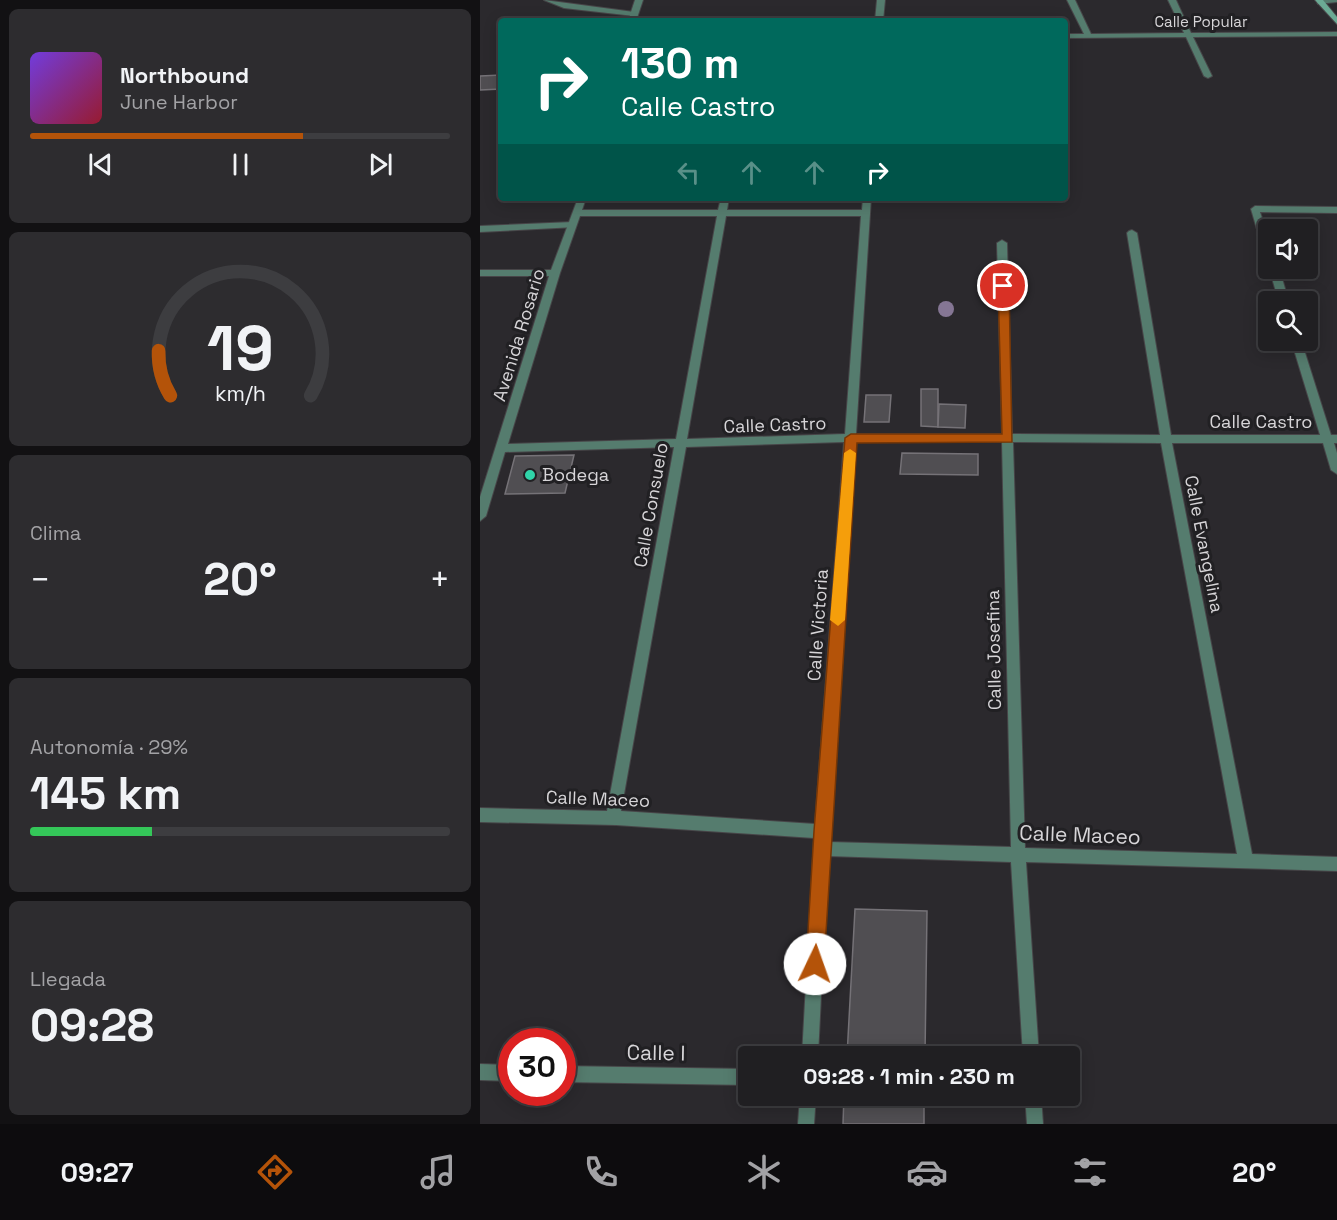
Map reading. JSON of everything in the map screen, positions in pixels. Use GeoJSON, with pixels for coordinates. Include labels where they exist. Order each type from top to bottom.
{"type":"FeatureCollection","features":[{"type":"Feature","properties":{"kind":"main road"},"geometry":{"type":"LineString","coordinates":[[1320,1],[1337,22]]}},
{"type":"Feature","properties":{"kind":"street"},"geometry":{"type":"LineString","coordinates":[[548,0],[564,6],[633,17],[639,0]]}},
{"type":"Feature","properties":{"kind":"street"},"geometry":{"type":"LineString","coordinates":[[879,18],[881,0]]}},
{"type":"Feature","properties":{"kind":"street"},"geometry":{"type":"LineString","coordinates":[[1071,0],[1088,35]]}},
{"type":"Feature","properties":{"kind":"street"},"geometry":{"type":"LineString","coordinates":[[1172,0],[1208,76]]}},
{"type":"Feature","properties":{"kind":"street"},"geometry":{"type":"LineString","coordinates":[[1320,1],[1337,0]]}},
{"type":"Feature","properties":{"kind":"street","name":"Calle Popular"},"geometry":{"type":"LineString","coordinates":[[1068,36],[1337,34]]}},
{"type":"Feature","properties":{"kind":"street","name":"Avenida Rosario"},"geometry":{"type":"LineString","coordinates":[[480,516],[484,491],[502,448],[555,273],[581,201]]}},
{"type":"Feature","properties":{"kind":"street","name":"Calle Consuelo"},"geometry":{"type":"LineString","coordinates":[[616,818],[614,812],[724,201]]}},
{"type":"Feature","properties":{"kind":"street","name":"Calle Victoria"},"geometry":{"type":"LineString","coordinates":[[811,1046],[822,831],[867,201]]}},
{"type":"Feature","properties":{"kind":"street"},"geometry":{"type":"LineString","coordinates":[[1258,219],[1255,209],[1337,210]]}},
{"type":"Feature","properties":{"kind":"street"},"geometry":{"type":"LineString","coordinates":[[577,213],[866,213]]}},
{"type":"Feature","properties":{"kind":"street"},"geometry":{"type":"LineString","coordinates":[[480,229],[573,225]]}},
{"type":"Feature","properties":{"kind":"street","name":"Calle Evangelina"},"geometry":{"type":"LineString","coordinates":[[1132,233],[1166,440],[1246,861]]}},
{"type":"Feature","properties":{"kind":"street","name":"Calle Josefina"},"geometry":{"type":"LineString","coordinates":[[1002,243],[1018,854],[1030,1046]]}},
{"type":"Feature","properties":{"kind":"street"},"geometry":{"type":"LineString","coordinates":[[480,273],[555,273]]}},
{"type":"Feature","properties":{"kind":"street"},"geometry":{"type":"LineString","coordinates":[[1300,351],[1332,439],[1337,470]]}},
{"type":"Feature","properties":{"kind":"street","name":"Calle Castro"},"geometry":{"type":"LineString","coordinates":[[502,448],[680,445],[851,438],[1332,439]]}},
{"type":"Feature","properties":{"kind":"street","name":"Calle Maceo"},"geometry":{"type":"LineString","coordinates":[[480,815],[616,818],[822,831]]}},
{"type":"Feature","properties":{"kind":"street","name":"Calle Maceo"},"geometry":{"type":"LineString","coordinates":[[821,849],[1337,864]]}},
{"type":"Feature","properties":{"kind":"street"},"geometry":{"type":"LineString","coordinates":[[480,1072],[498,1073]]}},
{"type":"Feature","properties":{"kind":"street","name":"Calle I"},"geometry":{"type":"LineString","coordinates":[[576,1074],[738,1077]]}},
{"type":"Feature","properties":{"kind":"street"},"geometry":{"type":"LineString","coordinates":[[807,1124],[808,1106]]}},
{"type":"Feature","properties":{"kind":"street"},"geometry":{"type":"LineString","coordinates":[[1034,1106],[1035,1124]]}},
{"type":"Feature","properties":{"kind":"building"},"geometry":{"type":"Polygon","coordinates":[[[498,75],[498,89],[480,90],[480,76],[498,75]]]}},
{"type":"Feature","properties":{"kind":"building"},"geometry":{"type":"Polygon","coordinates":[[[921,389],[938,389],[938,427],[921,426],[921,389]]]}},
{"type":"Feature","properties":{"kind":"building"},"geometry":{"type":"Polygon","coordinates":[[[866,395],[891,395],[889,422],[864,422],[866,395]]]}},
{"type":"Feature","properties":{"kind":"building"},"geometry":{"type":"Polygon","coordinates":[[[939,404],[966,405],[965,428],[938,427],[939,404]]]}},
{"type":"Feature","properties":{"kind":"building"},"geometry":{"type":"Polygon","coordinates":[[[902,453],[978,454],[978,475],[900,474],[902,453]]]}},
{"type":"Feature","properties":{"kind":"building"},"geometry":{"type":"Polygon","coordinates":[[[574,455],[565,493],[505,494],[515,456],[574,455]]]}},
{"type":"Feature","properties":{"kind":"building"},"geometry":{"type":"Polygon","coordinates":[[[855,909],[927,911],[925,1046],[848,1046],[855,909]]]}},
{"type":"Feature","properties":{"kind":"building"},"geometry":{"type":"Polygon","coordinates":[[[844,1106],[924,1106],[924,1124],[843,1124],[844,1106]]]}},
{"type":"Feature","properties":{"kind":"slow traffic"},"geometry":{"type":"LineString","coordinates":[[838,620],[850,453]]}},
{"type":"Feature","properties":{"kind":"place","name":"Bodega"},"geometry":{"type":"Point","coordinates":[530,475]}},
{"type":"Feature","properties":{"kind":"route"},"geometry":{"type":"LineString","coordinates":[[815,964],[822,831],[851,438],[1008,439],[1003,286]]}}]}
